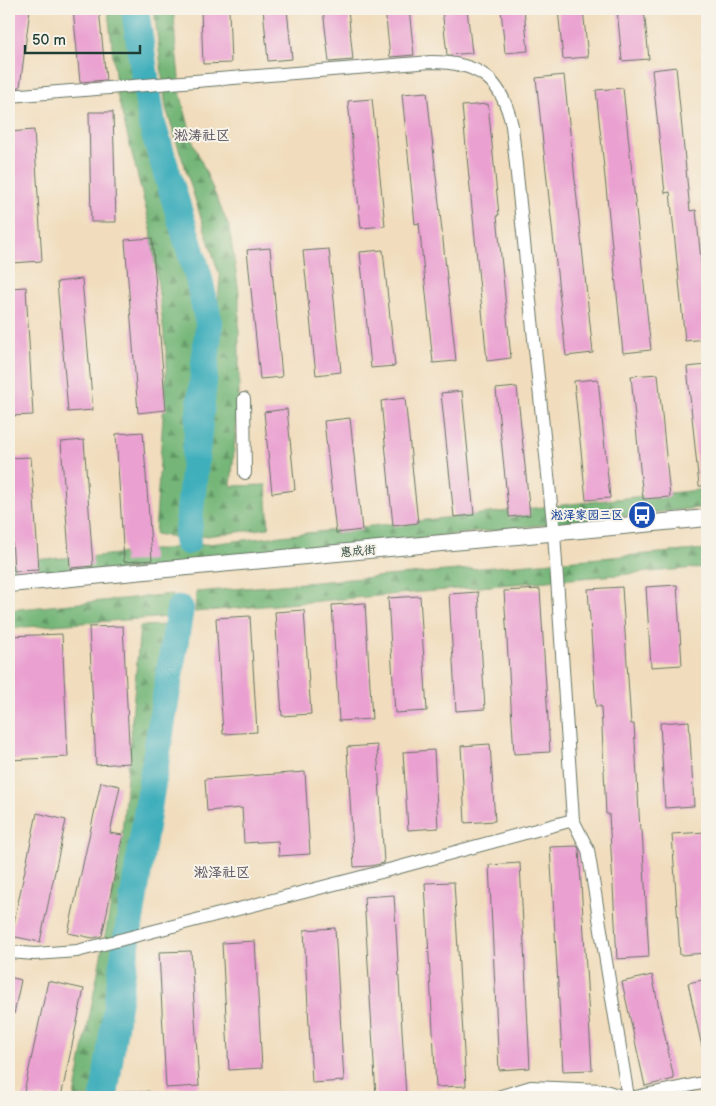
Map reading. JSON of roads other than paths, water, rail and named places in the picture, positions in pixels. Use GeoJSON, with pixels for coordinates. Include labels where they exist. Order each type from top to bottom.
{"type":"FeatureCollection","features":[{"type":"Feature","properties":{"kind":"street"},"geometry":{"type":"LineString","coordinates":[[9,96],[431,62],[462,66],[484,74],[491,80],[504,100],[512,126],[554,533],[573,820],[588,850],[628,1097]]}},
{"type":"Feature","properties":{"kind":"street"},"geometry":{"type":"LineString","coordinates":[[244,398],[245,473]]}},
{"type":"Feature","properties":{"kind":"street","name":"惠成街"},"geometry":{"type":"LineString","coordinates":[[9,584],[707,518]]}},
{"type":"Feature","properties":{"kind":"street"},"geometry":{"type":"LineString","coordinates":[[9,952],[35,954],[77,950],[400,867],[573,820]]}},
{"type":"Feature","properties":{"kind":"street"},"geometry":{"type":"LineString","coordinates":[[635,1097],[707,1082]]}},
{"type":"Feature","properties":{"kind":"street"},"geometry":{"type":"LineString","coordinates":[[498,1097],[531,1087],[602,1090],[624,1097]]}},
{"type":"Feature","properties":{"kind":"waterway"},"geometry":{"type":"LineString","coordinates":[[135,9],[152,124],[198,275],[209,323],[187,541]]}},
{"type":"Feature","properties":{"kind":"waterway"},"geometry":{"type":"LineString","coordinates":[[104,1097],[123,964],[180,609]]}},
{"type":"Feature","properties":{"kind":"place","name":"淞泽家园三区"},"geometry":{"type":"Point","coordinates":[642,515]}},
{"type":"Feature","properties":{"kind":"district","name":"淞涛社区"},"geometry":{"type":"Point","coordinates":[202,135]}},
{"type":"Feature","properties":{"kind":"district","name":"淞泽社区"},"geometry":{"type":"Point","coordinates":[222,872]}}]}
